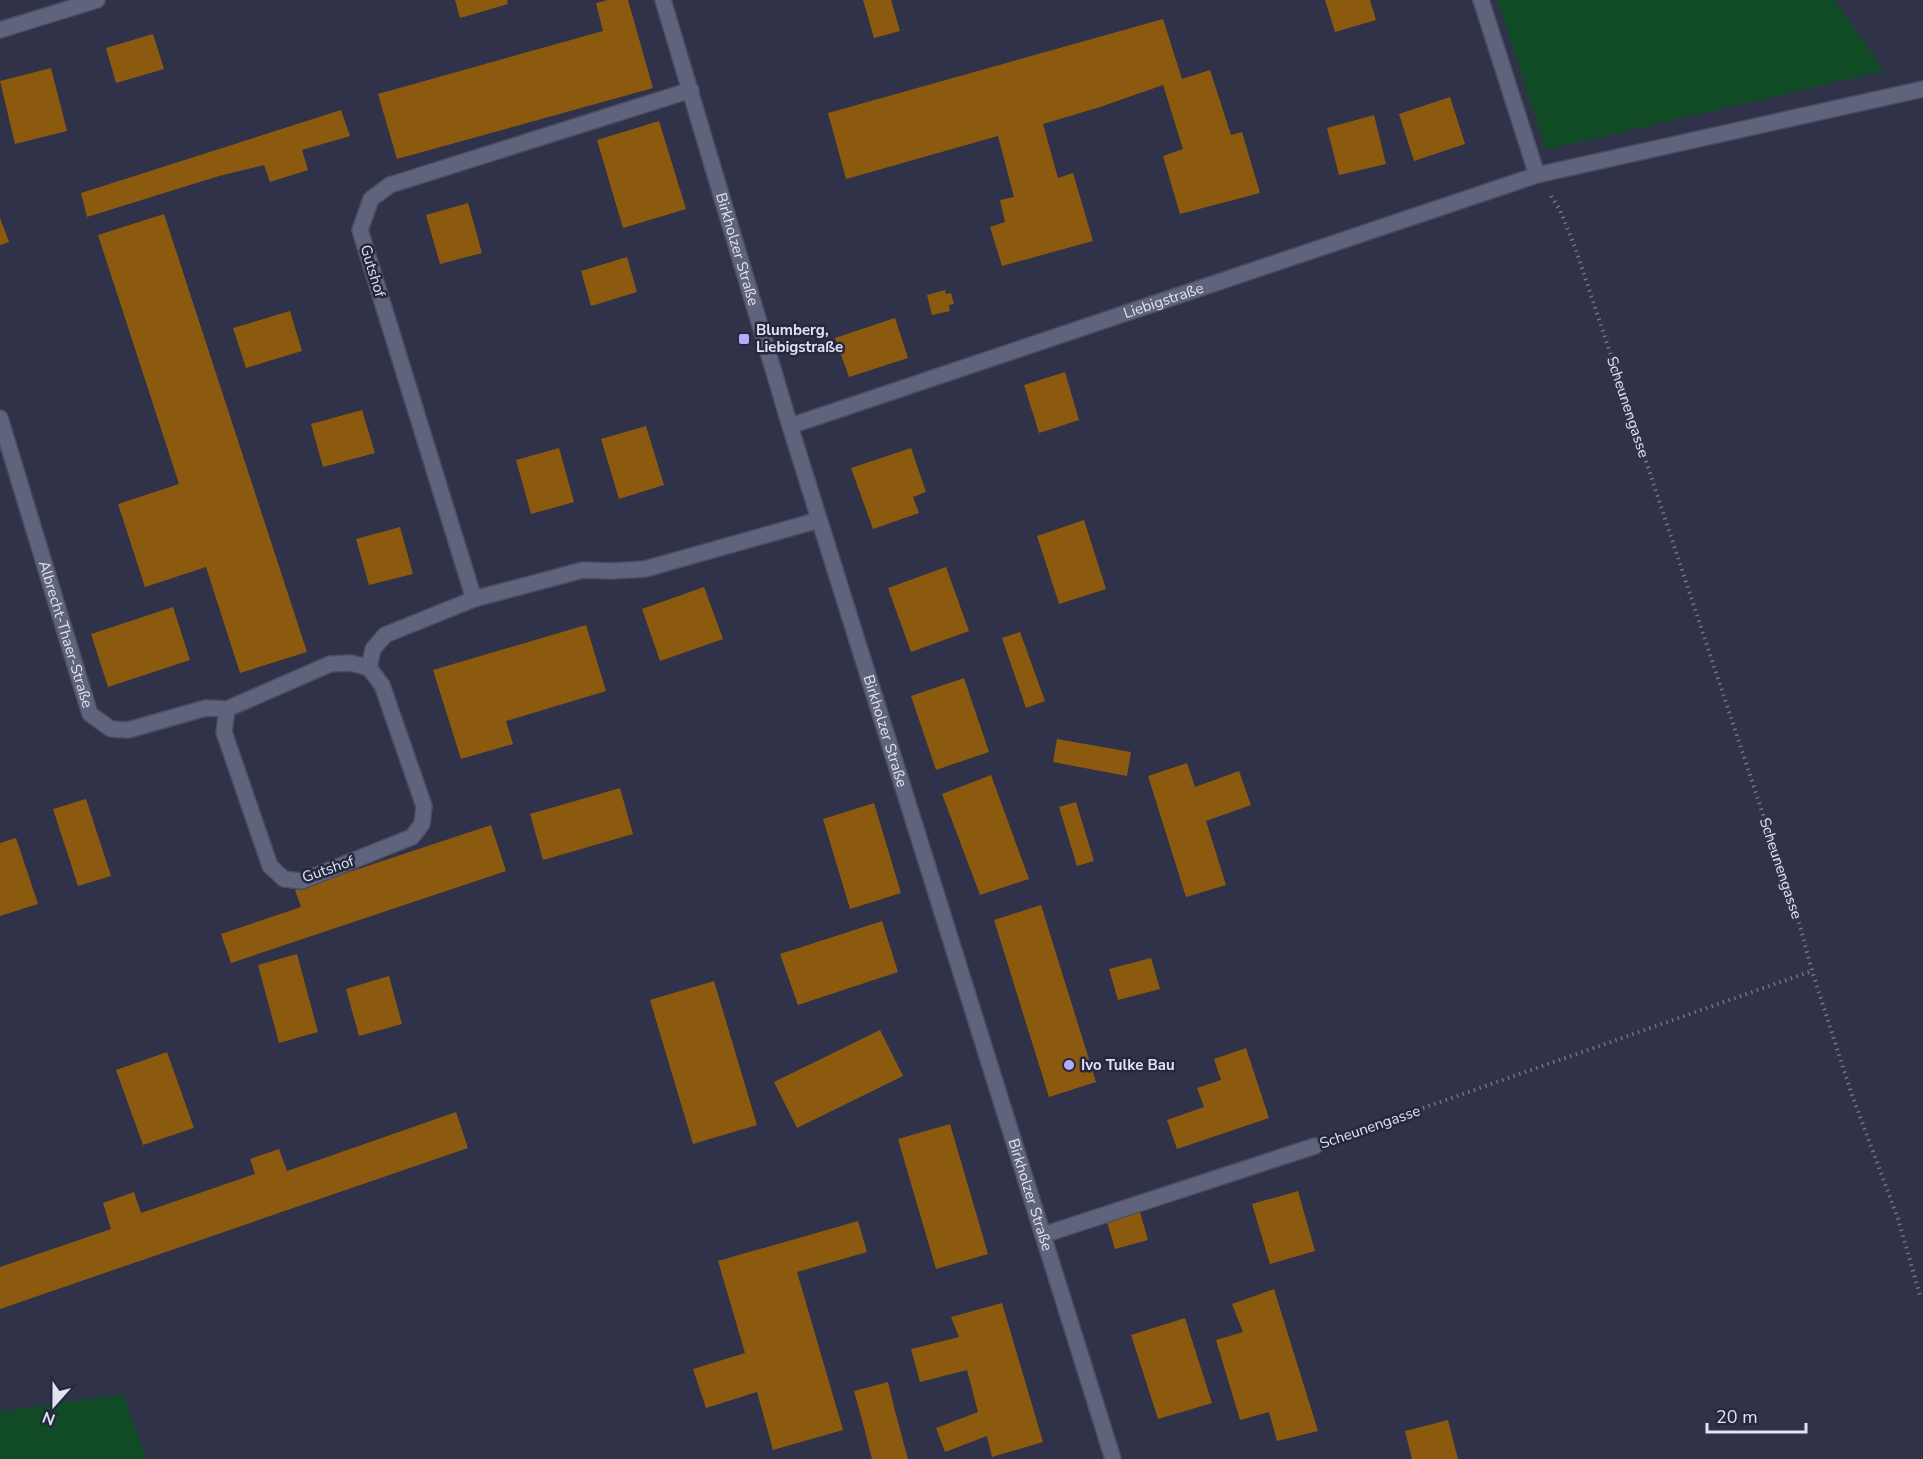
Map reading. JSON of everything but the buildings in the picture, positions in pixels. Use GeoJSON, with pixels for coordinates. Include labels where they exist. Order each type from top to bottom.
{"type":"FeatureCollection","features":[{"type":"Feature","properties":{"kind":"street"},"geometry":{"type":"LineString","coordinates":[[0,30],[97,0]]}},
{"type":"Feature","properties":{"kind":"street","name":"Birkholzer Straße"},"geometry":{"type":"LineString","coordinates":[[663,0],[790,426],[1113,1459]]}},
{"type":"Feature","properties":{"kind":"street"},"geometry":{"type":"LineString","coordinates":[[1480,0],[1537,175]]}},
{"type":"Feature","properties":{"kind":"street","name":"Liebigstraße"},"geometry":{"type":"LineString","coordinates":[[790,426],[1537,175],[1923,89]]}},
{"type":"Feature","properties":{"kind":"street","name":"Gutshof"},"geometry":{"type":"LineString","coordinates":[[474,599],[360,230],[371,198],[390,185],[691,90]]}},
{"type":"Feature","properties":{"kind":"street","name":"Albrecht-Thaer-Straße"},"geometry":{"type":"LineString","coordinates":[[0,418],[90,714],[111,729],[128,730],[206,708],[227,709]]}},
{"type":"Feature","properties":{"kind":"street"},"geometry":{"type":"LineString","coordinates":[[227,709],[330,664],[351,663],[369,668],[373,649],[385,635],[474,599],[583,570],[645,569],[819,520]]}},
{"type":"Feature","properties":{"kind":"street","name":"Gutshof"},"geometry":{"type":"LineString","coordinates":[[227,709],[224,732],[270,866],[284,879],[302,881],[412,837],[422,824],[424,806],[382,685],[369,668]]}},
{"type":"Feature","properties":{"kind":"street","name":"Scheunengasse"},"geometry":{"type":"LineString","coordinates":[[1043,1234],[1315,1146]]}},
{"type":"Feature","properties":{"kind":"path","name":"Scheunengasse"},"geometry":{"type":"LineString","coordinates":[[1315,1146],[1812,971],[1800,926],[1576,250],[1560,210],[1537,175]]}},
{"type":"Feature","properties":{"kind":"path"},"geometry":{"type":"LineString","coordinates":[[1812,971],[1852,1095],[1898,1219],[1920,1295]]}},
{"type":"Feature","properties":{"kind":"green space"},"geometry":{"type":"Polygon","coordinates":[[[1497,0],[1835,0],[1884,71],[1546,150],[1497,0]]]}},
{"type":"Feature","properties":{"kind":"green space"},"geometry":{"type":"Polygon","coordinates":[[[123,1394],[147,1459],[0,1459],[0,1412],[123,1394]]]}},
{"type":"Feature","properties":{"kind":"place","name":"Blumberg, Liebigstraße"},"geometry":{"type":"Point","coordinates":[744,339]}},
{"type":"Feature","properties":{"kind":"place","name":"Ivo Tulke Bau"},"geometry":{"type":"Point","coordinates":[1069,1065]}}]}
